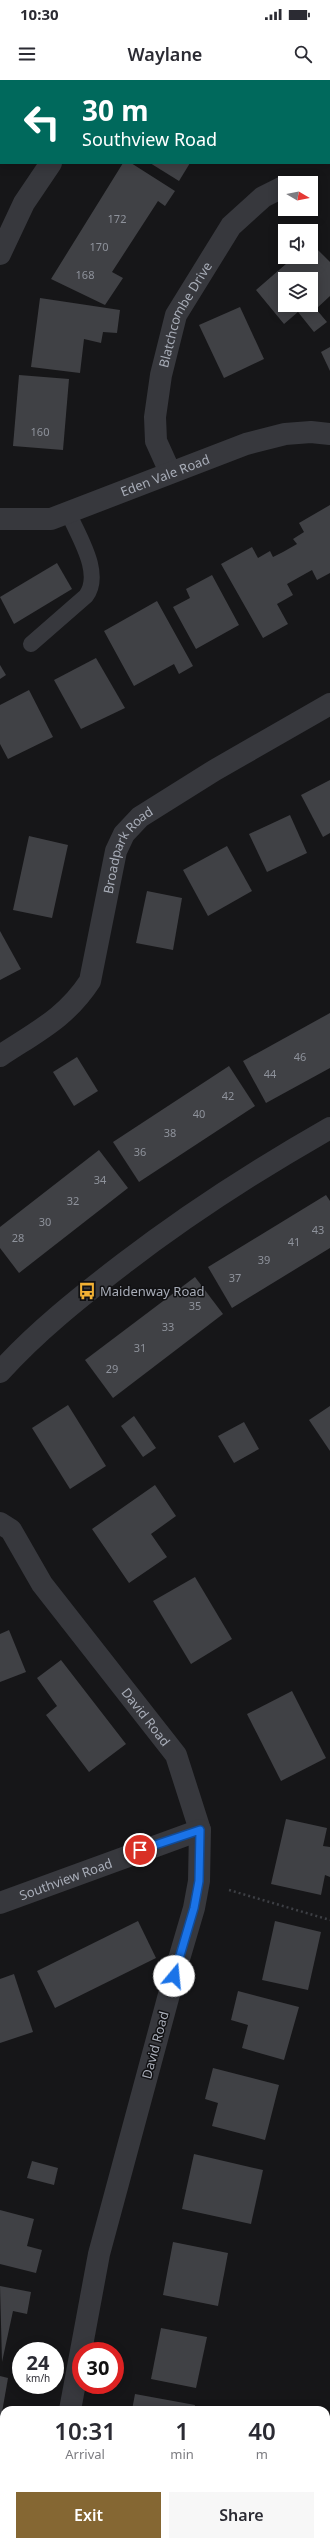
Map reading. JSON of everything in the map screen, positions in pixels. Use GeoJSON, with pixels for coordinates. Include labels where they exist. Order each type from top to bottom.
{"type":"FeatureCollection","features":[{"type":"Feature","properties":{"kind":"street"},"geometry":{"type":"LineString","coordinates":[[0,254],[24,204],[50,164]]}},
{"type":"Feature","properties":{"kind":"street","name":"Blatchcombe Drive"},"geometry":{"type":"LineString","coordinates":[[170,472],[156,441],[155,417],[161,376],[176,315],[232,226],[263,197],[278,190]]}},
{"type":"Feature","properties":{"kind":"street","name":"Eden Vale Road"},"geometry":{"type":"LineString","coordinates":[[0,519],[51,519],[246,444],[285,434],[311,432],[330,434]]}},
{"type":"Feature","properties":{"kind":"street","name":"Broadpark Road"},"geometry":{"type":"LineString","coordinates":[[0,1056],[62,1016],[78,999],[90,981],[116,851],[129,828],[140,816],[215,770],[330,704]]}},
{"type":"Feature","properties":{"kind":"street"},"geometry":{"type":"LineString","coordinates":[[0,1372],[17,1353],[87,1291],[179,1222],[330,1128]]}},
{"type":"Feature","properties":{"kind":"street","name":"David Road"},"geometry":{"type":"LineString","coordinates":[[0,1523],[12,1530],[42,1584],[176,1755],[200,1830],[199,1881],[194,1908],[172,1983],[99,2254],[71,2406]]}},
{"type":"Feature","properties":{"kind":"street","name":"Southview Road"},"geometry":{"type":"LineString","coordinates":[[0,1903],[200,1830]]}},
{"type":"Feature","properties":{"kind":"lane"},"geometry":{"type":"LineString","coordinates":[[31,644],[92,589],[91,567],[68,512]]}},
{"type":"Feature","properties":{"kind":"path"},"geometry":{"type":"LineString","coordinates":[[199,1881],[330,1920]]}},
{"type":"Feature","properties":{"kind":"building"},"geometry":{"type":"Polygon","coordinates":[[[122,164],[133,164],[175,191],[165,206],[158,201],[112,272],[123,278],[105,305],[51,279],[122,164]]]}},
{"type":"Feature","properties":{"kind":"building"},"geometry":{"type":"Polygon","coordinates":[[[152,164],[189,164],[179,181],[152,164]]]}},
{"type":"Feature","properties":{"kind":"building"},"geometry":{"type":"Polygon","coordinates":[[[318,250],[330,262],[330,296],[318,307],[318,272],[278,272],[278,312],[298,312],[284,324],[256,290],[286,264],[318,264],[318,250]]]}},
{"type":"Feature","properties":{"kind":"building"},"geometry":{"type":"Polygon","coordinates":[[[40,298],[120,310],[117,333],[103,332],[101,343],[84,339],[80,373],[31,367],[40,298]]]}},
{"type":"Feature","properties":{"kind":"building"},"geometry":{"type":"Polygon","coordinates":[[[240,307],[264,359],[224,378],[199,325],[240,307]]]}},
{"type":"Feature","properties":{"kind":"building"},"geometry":{"type":"Polygon","coordinates":[[[318,311],[327,322],[314,332],[298,312],[318,311]]]}},
{"type":"Feature","properties":{"kind":"building"},"geometry":{"type":"Polygon","coordinates":[[[330,347],[330,371],[321,352],[330,347]]]}},
{"type":"Feature","properties":{"kind":"building"},"geometry":{"type":"Polygon","coordinates":[[[19,375],[69,379],[63,450],[13,446],[19,375]]]}},
{"type":"Feature","properties":{"kind":"building"},"geometry":{"type":"Polygon","coordinates":[[[330,505],[330,573],[317,580],[312,570],[287,584],[293,595],[277,604],[288,624],[263,638],[221,564],[252,547],[258,558],[270,551],[273,557],[283,552],[297,544],[293,539],[304,532],[299,523],[330,505]]]}},
{"type":"Feature","properties":{"kind":"building"},"geometry":{"type":"Polygon","coordinates":[[[57,563],[72,589],[14,624],[0,597],[57,563]]]}},
{"type":"Feature","properties":{"kind":"building"},"geometry":{"type":"Polygon","coordinates":[[[212,575],[239,625],[196,649],[173,607],[190,598],[186,589],[212,575]]]}},
{"type":"Feature","properties":{"kind":"building"},"geometry":{"type":"Polygon","coordinates":[[[157,601],[193,666],[179,674],[174,664],[134,686],[104,631],[157,601]]]}},
{"type":"Feature","properties":{"kind":"building"},"geometry":{"type":"Polygon","coordinates":[[[96,658],[125,708],[81,729],[54,680],[96,658]]]}},
{"type":"Feature","properties":{"kind":"building"},"geometry":{"type":"Polygon","coordinates":[[[0,665],[6,675],[0,679],[0,665]]]}},
{"type":"Feature","properties":{"kind":"building"},"geometry":{"type":"Polygon","coordinates":[[[29,690],[53,737],[8,759],[0,744],[0,705],[29,690]]]}},
{"type":"Feature","properties":{"kind":"building"},"geometry":{"type":"Polygon","coordinates":[[[330,780],[330,833],[323,837],[301,795],[330,780]]]}},
{"type":"Feature","properties":{"kind":"building"},"geometry":{"type":"Polygon","coordinates":[[[290,815],[307,853],[267,872],[249,834],[290,815]]]}},
{"type":"Feature","properties":{"kind":"building"},"geometry":{"type":"Polygon","coordinates":[[[29,836],[68,845],[52,918],[13,910],[29,836]]]}},
{"type":"Feature","properties":{"kind":"building"},"geometry":{"type":"Polygon","coordinates":[[[227,846],[252,891],[208,916],[183,870],[227,846]]]}},
{"type":"Feature","properties":{"kind":"building"},"geometry":{"type":"Polygon","coordinates":[[[147,891],[182,898],[173,950],[136,943],[147,891]]]}},
{"type":"Feature","properties":{"kind":"building"},"geometry":{"type":"Polygon","coordinates":[[[0,931],[21,969],[0,980],[0,931]]]}},
{"type":"Feature","properties":{"kind":"building"},"geometry":{"type":"Polygon","coordinates":[[[330,1013],[330,1068],[266,1103],[243,1061],[330,1013]]]}},
{"type":"Feature","properties":{"kind":"building"},"geometry":{"type":"Polygon","coordinates":[[[77,1057],[98,1091],[74,1106],[53,1072],[77,1057]]]}},
{"type":"Feature","properties":{"kind":"building"},"geometry":{"type":"Polygon","coordinates":[[[229,1066],[255,1106],[139,1182],[113,1142],[229,1066]]]}},
{"type":"Feature","properties":{"kind":"building"},"geometry":{"type":"Polygon","coordinates":[[[99,1150],[128,1188],[19,1273],[0,1248],[0,1227],[99,1150]]]}},
{"type":"Feature","properties":{"kind":"building"},"geometry":{"type":"Polygon","coordinates":[[[326,1195],[330,1201],[330,1248],[232,1308],[208,1267],[326,1195]]]}},
{"type":"Feature","properties":{"kind":"building"},"geometry":{"type":"Polygon","coordinates":[[[195,1277],[223,1314],[113,1398],[85,1360],[195,1277]]]}},
{"type":"Feature","properties":{"kind":"building"},"geometry":{"type":"Polygon","coordinates":[[[68,1405],[106,1466],[70,1489],[32,1428],[68,1405]]]}},
{"type":"Feature","properties":{"kind":"building"},"geometry":{"type":"Polygon","coordinates":[[[330,1406],[330,1451],[309,1420],[330,1406]]]}},
{"type":"Feature","properties":{"kind":"building"},"geometry":{"type":"Polygon","coordinates":[[[134,1416],[156,1448],[143,1457],[121,1426],[134,1416]]]}},
{"type":"Feature","properties":{"kind":"building"},"geometry":{"type":"Polygon","coordinates":[[[244,1422],[259,1449],[234,1463],[218,1436],[244,1422]]]}},
{"type":"Feature","properties":{"kind":"building"},"geometry":{"type":"Polygon","coordinates":[[[155,1485],[176,1516],[151,1534],[167,1557],[129,1583],[92,1529],[155,1485]]]}},
{"type":"Feature","properties":{"kind":"building"},"geometry":{"type":"Polygon","coordinates":[[[195,1577],[232,1639],[191,1664],[153,1601],[195,1577]]]}},
{"type":"Feature","properties":{"kind":"building"},"geometry":{"type":"Polygon","coordinates":[[[9,1630],[26,1672],[0,1682],[0,1634],[9,1630]]]}},
{"type":"Feature","properties":{"kind":"building"},"geometry":{"type":"Polygon","coordinates":[[[61,1660],[126,1744],[89,1772],[46,1715],[57,1706],[37,1678],[61,1660]]]}},
{"type":"Feature","properties":{"kind":"building"},"geometry":{"type":"Polygon","coordinates":[[[292,1691],[326,1758],[281,1781],[247,1714],[292,1691]]]}},
{"type":"Feature","properties":{"kind":"building"},"geometry":{"type":"Polygon","coordinates":[[[286,1819],[327,1828],[323,1846],[330,1847],[330,1877],[325,1875],[321,1895],[271,1884],[286,1819]]]}},
{"type":"Feature","properties":{"kind":"building"},"geometry":{"type":"Polygon","coordinates":[[[138,1921],[156,1958],[55,2008],[37,1971],[138,1921]]]}},
{"type":"Feature","properties":{"kind":"building"},"geometry":{"type":"Polygon","coordinates":[[[275,1921],[321,1932],[308,1990],[262,1980],[275,1921]]]}},
{"type":"Feature","properties":{"kind":"building"},"geometry":{"type":"Polygon","coordinates":[[[14,1974],[33,2032],[0,2043],[0,1979],[14,1974]]]}},
{"type":"Feature","properties":{"kind":"building"},"geometry":{"type":"Polygon","coordinates":[[[238,1991],[299,2007],[284,2060],[242,2048],[248,2025],[231,2020],[238,1991]]]}},
{"type":"Feature","properties":{"kind":"building"},"geometry":{"type":"Polygon","coordinates":[[[213,2068],[279,2085],[265,2140],[212,2126],[218,2103],[205,2099],[213,2068]]]}},
{"type":"Feature","properties":{"kind":"building"},"geometry":{"type":"Polygon","coordinates":[[[194,2154],[263,2170],[251,2224],[182,2209],[194,2154]]]}},
{"type":"Feature","properties":{"kind":"building"},"geometry":{"type":"Polygon","coordinates":[[[32,2161],[58,2168],[54,2185],[27,2178],[32,2161]]]}},
{"type":"Feature","properties":{"kind":"building"},"geometry":{"type":"Polygon","coordinates":[[[0,2210],[34,2219],[27,2246],[42,2250],[36,2273],[0,2264],[0,2210]]]}},
{"type":"Feature","properties":{"kind":"building"},"geometry":{"type":"Polygon","coordinates":[[[173,2242],[228,2253],[218,2306],[163,2295],[173,2242]]]}},
{"type":"Feature","properties":{"kind":"building"},"geometry":{"type":"Polygon","coordinates":[[[0,2286],[31,2292],[27,2314],[13,2311],[2,2362],[0,2286]]]}},
{"type":"Feature","properties":{"kind":"building"},"geometry":{"type":"Polygon","coordinates":[[[161,2328],[207,2337],[196,2388],[151,2379],[161,2328]]]}},
{"type":"Feature","properties":{"kind":"building"},"geometry":{"type":"Polygon","coordinates":[[[0,2376],[8,2378],[3,2406],[0,2406],[0,2376]]]}},
{"type":"Feature","properties":{"kind":"building"},"geometry":{"type":"Polygon","coordinates":[[[135,2394],[195,2405],[195,2406],[133,2406],[135,2394]]]}},
{"type":"Feature","properties":{"kind":"place","name":"Maidenway Road"},"geometry":{"type":"Point","coordinates":[87,1291]}},
{"type":"Feature","properties":{"kind":"route"},"geometry":{"type":"LineString","coordinates":[[140,1850],[200,1830],[199,1881],[194,1908],[174,1976]]}}]}
